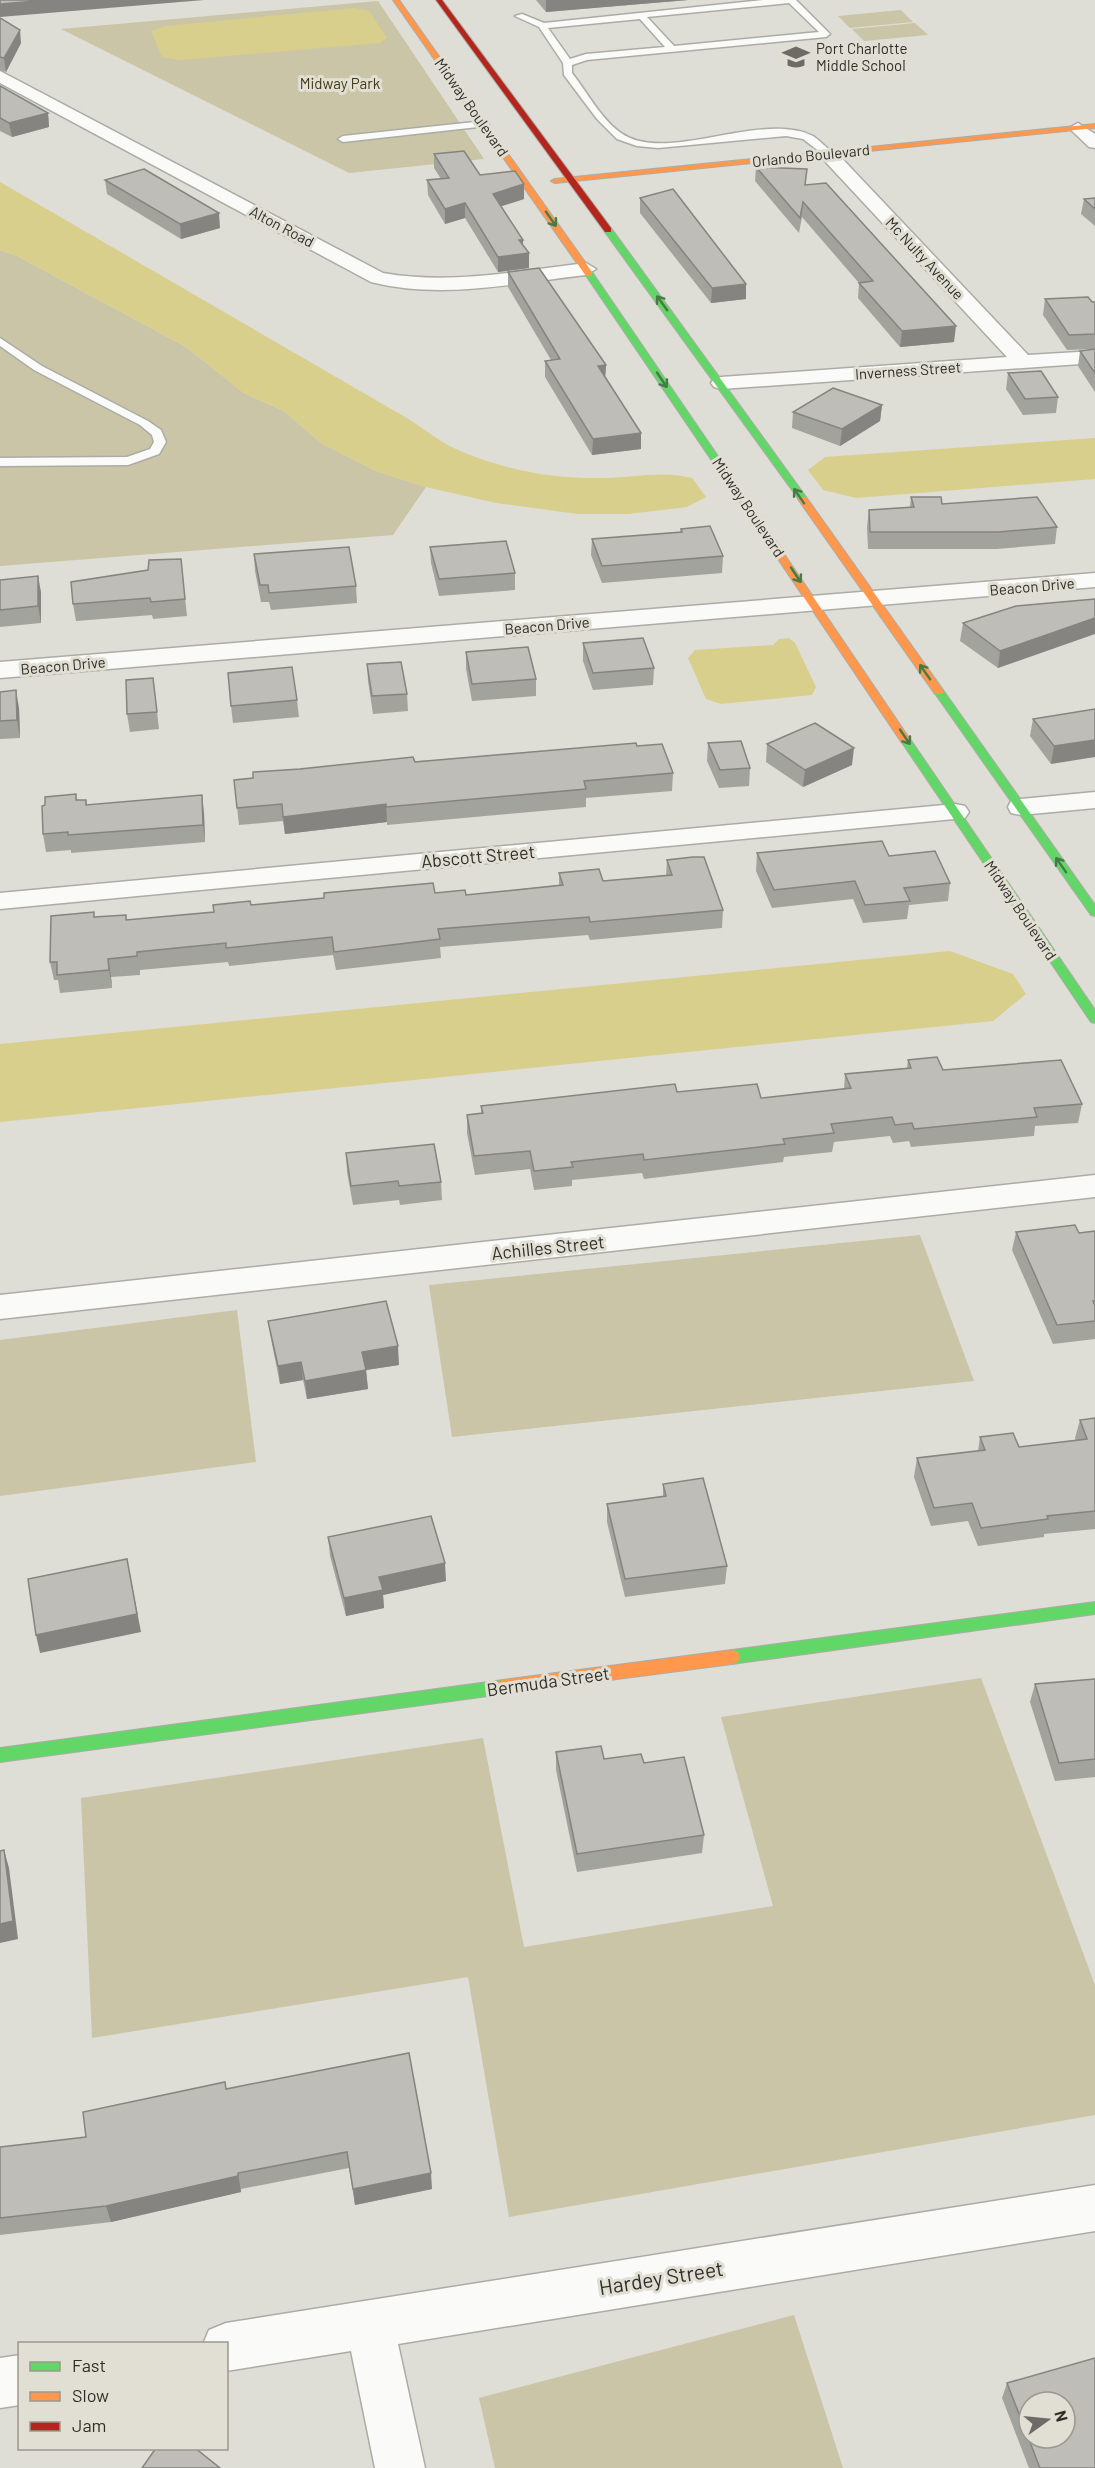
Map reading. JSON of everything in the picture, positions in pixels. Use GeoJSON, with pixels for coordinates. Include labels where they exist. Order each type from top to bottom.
{"type":"FeatureCollection","features":[{"type":"Feature","properties":{"kind":"street","name":"Midway Boulevard"},"geometry":{"type":"LineString","coordinates":[[396,0],[586,269],[1095,1018]]}},
{"type":"Feature","properties":{"kind":"street"},"geometry":{"type":"LineString","coordinates":[[439,0],[721,383],[1095,913]]}},
{"type":"Feature","properties":{"kind":"street","name":"Alton Road"},"geometry":{"type":"LineString","coordinates":[[0,76],[378,278],[405,284],[436,285],[586,269]]}},
{"type":"Feature","properties":{"kind":"street"},"geometry":{"type":"LineString","coordinates":[[1086,127],[1095,143]]}},
{"type":"Feature","properties":{"kind":"street","name":"Orlando Boulevard"},"geometry":{"type":"LineString","coordinates":[[526,183],[1086,127]]}},
{"type":"Feature","properties":{"kind":"street","name":"Mc Nulty Avenue"},"geometry":{"type":"LineString","coordinates":[[827,153],[1023,362]]}},
{"type":"Feature","properties":{"kind":"street","name":"Inverness Street"},"geometry":{"type":"LineString","coordinates":[[721,383],[1095,357]]}},
{"type":"Feature","properties":{"kind":"street","name":"Beacon Drive"},"geometry":{"type":"LineString","coordinates":[[0,670],[1095,580]]}},
{"type":"Feature","properties":{"kind":"street"},"geometry":{"type":"LineString","coordinates":[[1021,807],[1095,800]]}},
{"type":"Feature","properties":{"kind":"street","name":"Abscott Street"},"geometry":{"type":"LineString","coordinates":[[0,901],[955,812]]}},
{"type":"Feature","properties":{"kind":"street","name":"Achilles Street"},"geometry":{"type":"LineString","coordinates":[[0,1307],[1095,1186]]}},
{"type":"Feature","properties":{"kind":"street","name":"Bermuda Street"},"geometry":{"type":"LineString","coordinates":[[0,1755],[1095,1608]]}},
{"type":"Feature","properties":{"kind":"street","name":"Hardey Street"},"geometry":{"type":"LineString","coordinates":[[228,2347],[1095,2208]]}},
{"type":"Feature","properties":{"kind":"street"},"geometry":{"type":"LineString","coordinates":[[370,2324],[400,2468]]}},
{"type":"Feature","properties":{"kind":"street"},"geometry":{"type":"LineString","coordinates":[[0,2384],[18,2380]]}},
{"type":"Feature","properties":{"kind":"lane"},"geometry":{"type":"LineString","coordinates":[[519,16],[543,26],[792,0],[826,34],[586,57],[568,63]]}},
{"type":"Feature","properties":{"kind":"lane"},"geometry":{"type":"LineString","coordinates":[[642,16],[672,48]]}},
{"type":"Feature","properties":{"kind":"lane"},"geometry":{"type":"LineString","coordinates":[[543,26],[544,32],[568,63],[567,73],[615,133],[628,140],[661,144],[786,133],[809,138],[827,153]]}},
{"type":"Feature","properties":{"kind":"lane"},"geometry":{"type":"LineString","coordinates":[[343,139],[484,124]]}},
{"type":"Feature","properties":{"kind":"lane"},"geometry":{"type":"LineString","coordinates":[[0,341],[38,368],[144,423],[157,433],[160,442],[155,451],[128,461],[0,462]]}},
{"type":"Feature","properties":{"kind":"green space","name":"Midway Park"},"geometry":{"type":"Polygon","coordinates":[[[378,1],[484,159],[349,173],[61,29],[378,1]]]}},
{"type":"Feature","properties":{"kind":"green space"},"geometry":{"type":"Polygon","coordinates":[[[901,10],[913,22],[850,28],[838,16],[901,10]]]}},
{"type":"Feature","properties":{"kind":"green space"},"geometry":{"type":"Polygon","coordinates":[[[915,23],[928,35],[864,41],[852,29],[915,23]]]}},
{"type":"Feature","properties":{"kind":"green space"},"geometry":{"type":"Polygon","coordinates":[[[0,250],[17,256],[186,347],[244,393],[284,411],[321,443],[376,471],[426,487],[393,535],[0,566],[0,250]]]}},
{"type":"Feature","properties":{"kind":"green space"},"geometry":{"type":"Polygon","coordinates":[[[920,1235],[974,1381],[452,1437],[429,1285],[920,1235]]]}},
{"type":"Feature","properties":{"kind":"green space"},"geometry":{"type":"Polygon","coordinates":[[[237,1310],[256,1462],[0,1496],[0,1340],[237,1310]]]}},
{"type":"Feature","properties":{"kind":"green space"},"geometry":{"type":"Polygon","coordinates":[[[981,1678],[1095,1985],[1095,2115],[509,2217],[468,1977],[92,2038],[81,1798],[483,1738],[524,1947],[773,1906],[721,1717],[981,1678]]]}},
{"type":"Feature","properties":{"kind":"green space"},"geometry":{"type":"Polygon","coordinates":[[[794,2315],[843,2468],[495,2468],[479,2398],[794,2315]]]}},
{"type":"Feature","properties":{"kind":"shaded area"},"geometry":{"type":"Polygon","coordinates":[[[355,8],[369,11],[387,38],[379,43],[180,60],[162,57],[151,31],[166,26],[355,8]]]}},
{"type":"Feature","properties":{"kind":"shaded area"},"geometry":{"type":"Polygon","coordinates":[[[0,182],[405,417],[456,449],[490,462],[546,475],[612,478],[658,474],[692,478],[706,497],[687,507],[628,514],[578,514],[496,503],[426,487],[376,471],[321,443],[284,411],[244,393],[186,347],[17,256],[0,250],[0,182]]]}},
{"type":"Feature","properties":{"kind":"shaded area"},"geometry":{"type":"Polygon","coordinates":[[[1095,438],[1095,479],[856,498],[823,490],[808,470],[825,457],[1095,438]]]}},
{"type":"Feature","properties":{"kind":"shaded area"},"geometry":{"type":"Polygon","coordinates":[[[789,638],[795,643],[816,687],[812,695],[721,704],[706,699],[688,658],[695,650],[773,645],[779,639],[789,638]]]}},
{"type":"Feature","properties":{"kind":"shaded area"},"geometry":{"type":"Polygon","coordinates":[[[950,951],[1013,974],[1026,994],[993,1021],[0,1122],[0,1044],[950,951]]]}},
{"type":"Feature","properties":{"kind":"building"},"geometry":{"type":"Polygon","coordinates":[[[0,0],[49,0],[0,4],[0,0]]]}},
{"type":"Feature","properties":{"kind":"building"},"geometry":{"type":"Polygon","coordinates":[[[0,18],[20,30],[4,58],[0,57],[0,18]]]}},
{"type":"Feature","properties":{"kind":"building"},"geometry":{"type":"Polygon","coordinates":[[[0,86],[48,113],[9,123],[0,118],[0,86]]]}},
{"type":"Feature","properties":{"kind":"building"},"geometry":{"type":"Polygon","coordinates":[[[464,151],[480,175],[515,171],[524,184],[493,194],[529,253],[498,257],[465,203],[445,209],[427,180],[449,178],[434,154],[464,151]]]}},
{"type":"Feature","properties":{"kind":"building"},"geometry":{"type":"Polygon","coordinates":[[[756,167],[807,169],[805,185],[826,183],[956,326],[902,331],[859,283],[873,281],[803,202],[800,218],[756,167]]]}},
{"type":"Feature","properties":{"kind":"building"},"geometry":{"type":"Polygon","coordinates":[[[144,169],[219,213],[180,224],[105,180],[144,169]]]}},
{"type":"Feature","properties":{"kind":"building"},"geometry":{"type":"Polygon","coordinates":[[[673,189],[746,284],[712,288],[640,198],[673,189]]]}},
{"type":"Feature","properties":{"kind":"building"},"geometry":{"type":"Polygon","coordinates":[[[1095,198],[1095,209],[1084,199],[1095,198]]]}},
{"type":"Feature","properties":{"kind":"building"},"geometry":{"type":"Polygon","coordinates":[[[539,268],[606,365],[598,366],[641,433],[593,439],[545,361],[560,359],[508,272],[539,268]]]}},
{"type":"Feature","properties":{"kind":"building"},"geometry":{"type":"Polygon","coordinates":[[[1088,297],[1095,302],[1095,334],[1069,335],[1045,299],[1088,297]]]}},
{"type":"Feature","properties":{"kind":"building"},"geometry":{"type":"Polygon","coordinates":[[[1095,349],[1095,373],[1080,351],[1095,349]]]}},
{"type":"Feature","properties":{"kind":"building"},"geometry":{"type":"Polygon","coordinates":[[[1041,371],[1058,397],[1025,399],[1008,373],[1041,371]]]}},
{"type":"Feature","properties":{"kind":"building"},"geometry":{"type":"Polygon","coordinates":[[[833,388],[882,405],[842,429],[793,412],[833,388]]]}},
{"type":"Feature","properties":{"kind":"building"},"geometry":{"type":"Polygon","coordinates":[[[911,497],[941,497],[942,504],[1037,497],[1057,527],[998,532],[870,532],[869,510],[914,507],[911,497]]]}},
{"type":"Feature","properties":{"kind":"building"},"geometry":{"type":"Polygon","coordinates":[[[710,526],[723,556],[602,566],[592,539],[682,532],[681,529],[710,526]]]}},
{"type":"Feature","properties":{"kind":"building"},"geometry":{"type":"Polygon","coordinates":[[[506,541],[515,573],[439,579],[430,547],[506,541]]]}},
{"type":"Feature","properties":{"kind":"building"},"geometry":{"type":"Polygon","coordinates":[[[349,547],[356,586],[269,593],[268,585],[260,585],[254,554],[349,547]]]}},
{"type":"Feature","properties":{"kind":"building"},"geometry":{"type":"Polygon","coordinates":[[[181,559],[185,599],[151,602],[150,598],[73,604],[71,582],[148,570],[149,560],[181,559]]]}},
{"type":"Feature","properties":{"kind":"building"},"geometry":{"type":"Polygon","coordinates":[[[38,576],[38,606],[0,610],[0,580],[38,576]]]}},
{"type":"Feature","properties":{"kind":"building"},"geometry":{"type":"Polygon","coordinates":[[[1095,599],[1095,618],[1000,651],[963,623],[1016,606],[1095,599]]]}},
{"type":"Feature","properties":{"kind":"building"},"geometry":{"type":"Polygon","coordinates":[[[643,638],[654,668],[593,673],[583,643],[643,638]]]}},
{"type":"Feature","properties":{"kind":"building"},"geometry":{"type":"Polygon","coordinates":[[[528,647],[536,679],[472,684],[466,652],[528,647]]]}},
{"type":"Feature","properties":{"kind":"building"},"geometry":{"type":"Polygon","coordinates":[[[401,662],[407,694],[372,696],[367,664],[401,662]]]}},
{"type":"Feature","properties":{"kind":"building"},"geometry":{"type":"Polygon","coordinates":[[[292,667],[297,700],[231,706],[228,673],[292,667]]]}},
{"type":"Feature","properties":{"kind":"building"},"geometry":{"type":"Polygon","coordinates":[[[153,678],[157,712],[127,714],[126,680],[153,678]]]}},
{"type":"Feature","properties":{"kind":"building"},"geometry":{"type":"Polygon","coordinates":[[[16,690],[17,720],[0,721],[0,692],[16,690]]]}},
{"type":"Feature","properties":{"kind":"building"},"geometry":{"type":"Polygon","coordinates":[[[1095,709],[1095,740],[1054,746],[1033,719],[1095,709]]]}},
{"type":"Feature","properties":{"kind":"building"},"geometry":{"type":"Polygon","coordinates":[[[815,723],[854,748],[805,770],[767,744],[815,723]]]}},
{"type":"Feature","properties":{"kind":"building"},"geometry":{"type":"Polygon","coordinates":[[[741,741],[750,768],[720,770],[708,743],[741,741]]]}},
{"type":"Feature","properties":{"kind":"building"},"geometry":{"type":"Polygon","coordinates":[[[636,743],[637,746],[662,744],[673,773],[584,781],[586,789],[386,807],[386,804],[283,817],[282,804],[237,808],[234,780],[253,778],[253,772],[413,757],[415,762],[636,743]]]}},
{"type":"Feature","properties":{"kind":"building"},"geometry":{"type":"Polygon","coordinates":[[[76,794],[76,800],[86,800],[86,805],[202,795],[203,825],[68,835],[68,832],[43,834],[42,806],[45,805],[45,797],[76,794]]]}},
{"type":"Feature","properties":{"kind":"building"},"geometry":{"type":"Polygon","coordinates":[[[882,841],[889,856],[935,851],[950,883],[904,888],[910,901],[865,905],[855,881],[774,890],[757,853],[882,841]]]}},
{"type":"Feature","properties":{"kind":"building"},"geometry":{"type":"Polygon","coordinates":[[[704,857],[723,910],[590,922],[589,917],[438,929],[440,939],[334,952],[332,937],[226,948],[226,943],[137,952],[137,956],[108,959],[109,970],[57,975],[57,962],[50,962],[51,916],[94,912],[94,917],[126,915],[126,920],[214,912],[213,905],[250,901],[251,905],[324,898],[324,893],[433,883],[435,893],[465,890],[466,895],[563,885],[559,873],[599,869],[603,881],[672,875],[667,860],[704,857]]]}},
{"type":"Feature","properties":{"kind":"building"},"geometry":{"type":"Polygon","coordinates":[[[937,1057],[943,1070],[1061,1060],[1082,1104],[1034,1108],[1037,1117],[914,1129],[912,1123],[895,1125],[892,1117],[831,1124],[834,1133],[783,1139],[785,1144],[644,1160],[643,1154],[571,1162],[573,1167],[534,1171],[530,1151],[474,1156],[467,1115],[483,1113],[481,1106],[675,1084],[677,1092],[757,1084],[761,1098],[851,1088],[845,1074],[911,1068],[908,1060],[937,1057]]]}},
{"type":"Feature","properties":{"kind":"building"},"geometry":{"type":"Polygon","coordinates":[[[434,1144],[441,1182],[399,1186],[398,1181],[351,1186],[346,1153],[434,1144]]]}},
{"type":"Feature","properties":{"kind":"building"},"geometry":{"type":"Polygon","coordinates":[[[1075,1225],[1079,1233],[1095,1231],[1095,1301],[1093,1301],[1095,1321],[1057,1325],[1016,1232],[1075,1225]]]}},
{"type":"Feature","properties":{"kind":"building"},"geometry":{"type":"Polygon","coordinates":[[[386,1301],[398,1346],[362,1352],[366,1370],[305,1381],[301,1362],[278,1366],[268,1321],[386,1301]]]}},
{"type":"Feature","properties":{"kind":"building"},"geometry":{"type":"Polygon","coordinates":[[[1095,1418],[1095,1511],[1047,1516],[1048,1519],[981,1528],[972,1503],[934,1508],[917,1458],[985,1450],[980,1437],[1013,1433],[1019,1447],[1087,1439],[1080,1420],[1095,1418]]]}},
{"type":"Feature","properties":{"kind":"building"},"geometry":{"type":"Polygon","coordinates":[[[703,1478],[727,1566],[625,1579],[607,1504],[666,1496],[663,1484],[703,1478]]]}},
{"type":"Feature","properties":{"kind":"building"},"geometry":{"type":"Polygon","coordinates":[[[431,1516],[445,1563],[379,1577],[383,1590],[344,1598],[328,1537],[431,1516]]]}},
{"type":"Feature","properties":{"kind":"building"},"geometry":{"type":"Polygon","coordinates":[[[127,1559],[137,1614],[36,1635],[28,1579],[127,1559]]]}},
{"type":"Feature","properties":{"kind":"building"},"geometry":{"type":"Polygon","coordinates":[[[1095,1679],[1095,1759],[1059,1763],[1035,1684],[1095,1679]]]}},
{"type":"Feature","properties":{"kind":"building"},"geometry":{"type":"Polygon","coordinates":[[[601,1746],[604,1759],[641,1754],[644,1763],[684,1757],[704,1835],[577,1854],[556,1752],[601,1746]]]}},
{"type":"Feature","properties":{"kind":"building"},"geometry":{"type":"Polygon","coordinates":[[[4,1850],[13,1921],[0,1924],[0,1851],[4,1850]]]}},
{"type":"Feature","properties":{"kind":"building"},"geometry":{"type":"Polygon","coordinates":[[[409,2053],[431,2173],[353,2189],[347,2152],[238,2173],[238,2176],[106,2206],[0,2218],[0,2147],[86,2137],[83,2112],[225,2082],[226,2089],[409,2053]]]}},
{"type":"Feature","properties":{"kind":"building"},"geometry":{"type":"Polygon","coordinates":[[[1095,2358],[1095,2468],[1040,2468],[1033,2450],[1077,2450],[1077,2390],[1017,2390],[1017,2409],[1007,2383],[1095,2358]]]}},
{"type":"Feature","properties":{"kind":"building"},"geometry":{"type":"Polygon","coordinates":[[[155,2450],[198,2450],[220,2468],[142,2468],[155,2450]]]}},
{"type":"Feature","properties":{"kind":"traffic: fast"},"geometry":{"type":"LineString","coordinates":[[608,230],[803,499]]}},
{"type":"Feature","properties":{"kind":"traffic: fast"},"geometry":{"type":"LineString","coordinates":[[589,274],[777,550]]}},
{"type":"Feature","properties":{"kind":"traffic: fast"},"geometry":{"type":"LineString","coordinates":[[939,692],[1095,913]]}},
{"type":"Feature","properties":{"kind":"traffic: fast"},"geometry":{"type":"LineString","coordinates":[[906,741],[1095,1019]]}},
{"type":"Feature","properties":{"kind":"traffic: fast"},"geometry":{"type":"LineString","coordinates":[[732,1657],[1095,1608]]}},
{"type":"Feature","properties":{"kind":"traffic: fast"},"geometry":{"type":"LineString","coordinates":[[0,1755],[503,1687]]}},
{"type":"Feature","properties":{"kind":"traffic: slow"},"geometry":{"type":"LineString","coordinates":[[396,0],[589,274]]}},
{"type":"Feature","properties":{"kind":"traffic: slow"},"geometry":{"type":"LineString","coordinates":[[555,181],[1095,126]]}},
{"type":"Feature","properties":{"kind":"traffic: slow"},"geometry":{"type":"LineString","coordinates":[[803,499],[939,692]]}},
{"type":"Feature","properties":{"kind":"traffic: slow"},"geometry":{"type":"LineString","coordinates":[[777,550],[906,741]]}},
{"type":"Feature","properties":{"kind":"traffic: slow"},"geometry":{"type":"LineString","coordinates":[[503,1687],[732,1657]]}},
{"type":"Feature","properties":{"kind":"traffic: jam"},"geometry":{"type":"LineString","coordinates":[[439,0],[608,230]]}},
{"type":"Feature","properties":{"kind":"place","name":"Port Charlotte Middle School"},"geometry":{"type":"Point","coordinates":[796,57]}}]}
